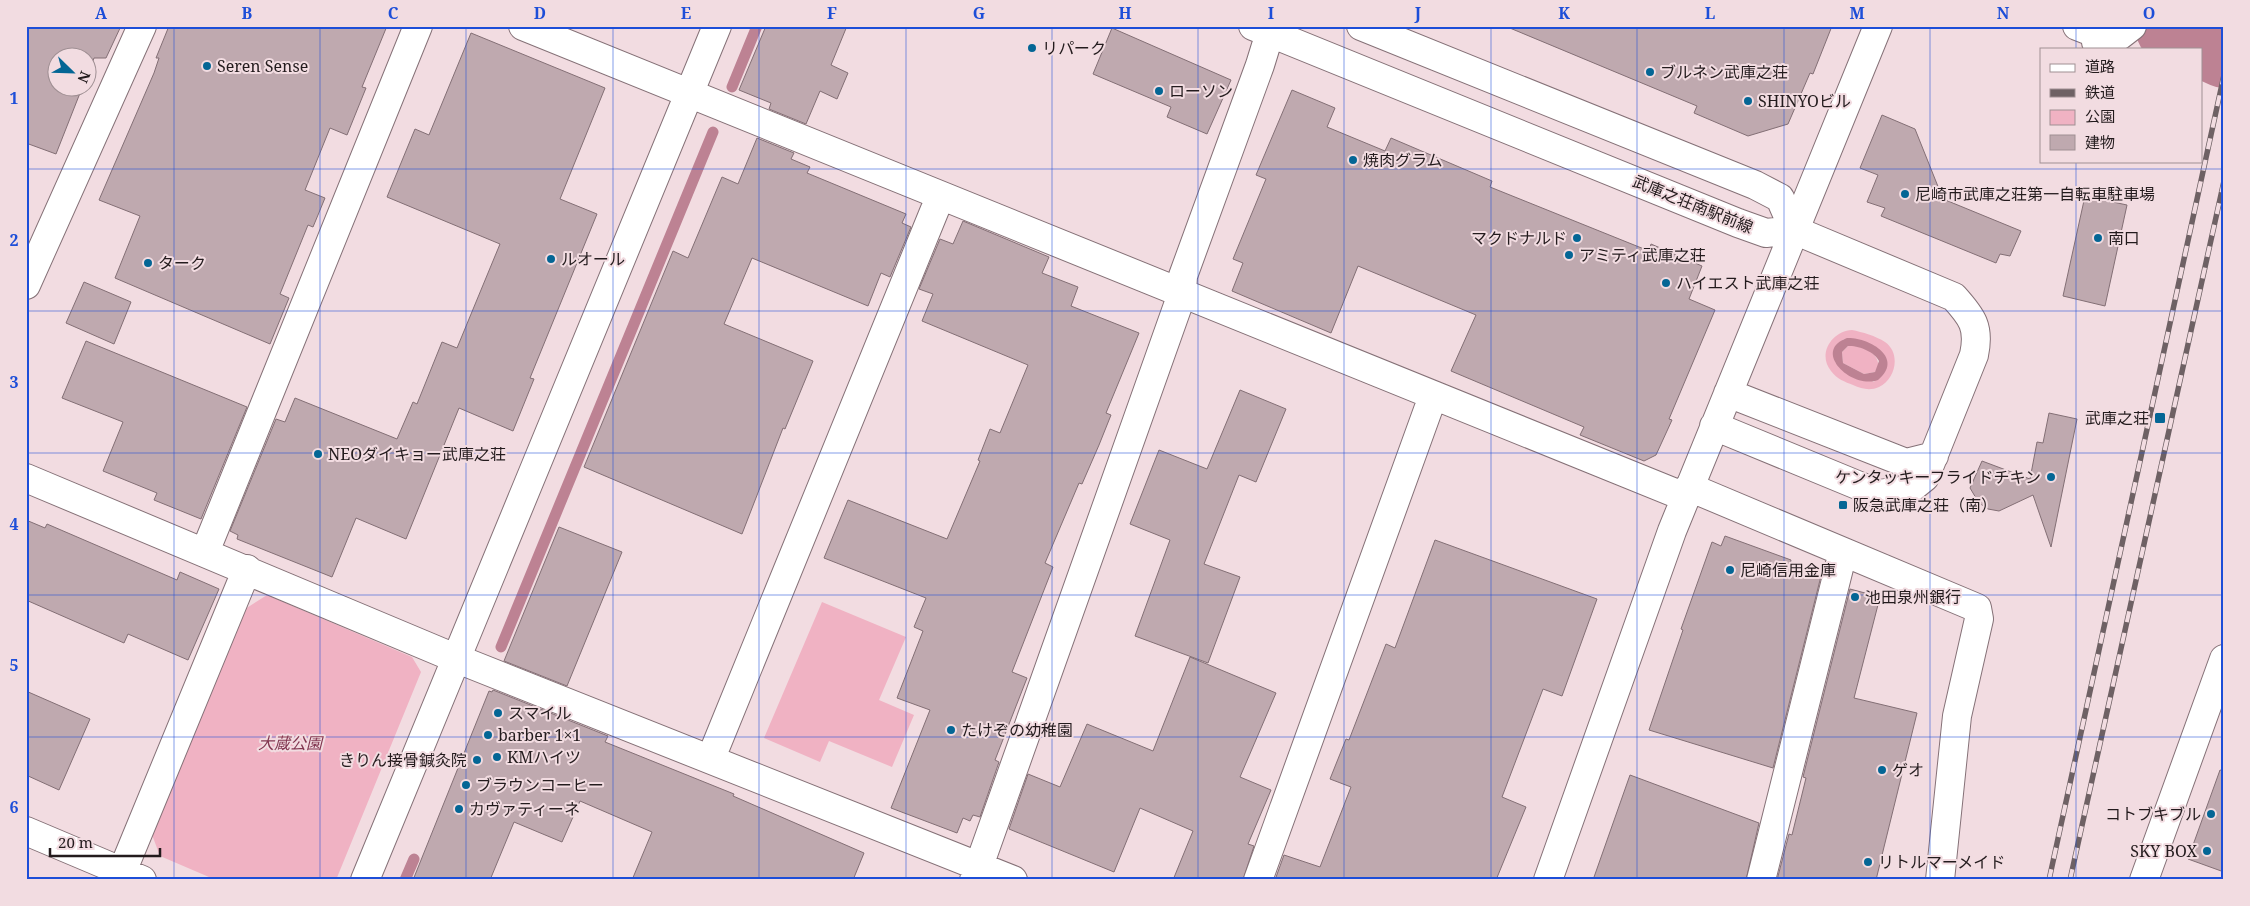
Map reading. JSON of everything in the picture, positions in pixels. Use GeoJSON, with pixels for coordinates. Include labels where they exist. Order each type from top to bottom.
{"type":"FeatureCollection","features":[{"type":"Feature","properties":{"kind":"street"},"geometry":{"type":"LineString","coordinates":[[26,285],[142,26]]}},
{"type":"Feature","properties":{"kind":"street"},"geometry":{"type":"LineString","coordinates":[[205,552],[418,26]]}},
{"type":"Feature","properties":{"kind":"street"},"geometry":{"type":"LineString","coordinates":[[523,26],[1433,396],[1843,552],[1977,608],[1979,619],[1958,716],[1940,880]]}},
{"type":"Feature","properties":{"kind":"street"},"geometry":{"type":"LineString","coordinates":[[365,880],[717,26]]}},
{"type":"Feature","properties":{"kind":"street"},"geometry":{"type":"LineString","coordinates":[[1361,26],[1755,185],[1780,198],[1794,230],[1954,297],[1969,314],[1978,338],[1974,356],[1925,477],[1910,490],[1880,494],[1714,426]]}},
{"type":"Feature","properties":{"kind":"street"},"geometry":{"type":"LineString","coordinates":[[1548,880],[1687,492],[1878,26]]}},
{"type":"Feature","properties":{"kind":"street"},"geometry":{"type":"LineString","coordinates":[[2078,26],[2095,33],[2096,42],[2120,36],[2132,26]]}},
{"type":"Feature","properties":{"kind":"street"},"geometry":{"type":"LineString","coordinates":[[976,873],[1182,294],[1183,276],[1260,65],[1264,29]]}},
{"type":"Feature","properties":{"kind":"street","name":"武庫之荘南駅前線"},"geometry":{"type":"LineString","coordinates":[[1264,29],[1738,223],[1766,233],[1794,230]]}},
{"type":"Feature","properties":{"kind":"street"},"geometry":{"type":"LineString","coordinates":[[711,758],[940,197]]}},
{"type":"Feature","properties":{"kind":"street"},"geometry":{"type":"LineString","coordinates":[[1728,393],[1906,463],[1934,456]]}},
{"type":"Feature","properties":{"kind":"street"},"geometry":{"type":"LineString","coordinates":[[1258,880],[1433,396]]}},
{"type":"Feature","properties":{"kind":"street"},"geometry":{"type":"LineString","coordinates":[[26,478],[455,658],[711,758],[976,873],[1013,880]]}},
{"type":"Feature","properties":{"kind":"street"},"geometry":{"type":"LineString","coordinates":[[1761,880],[1843,552]]}},
{"type":"Feature","properties":{"kind":"street"},"geometry":{"type":"LineString","coordinates":[[26,831],[132,876],[246,569]]}},
{"type":"Feature","properties":{"kind":"street"},"geometry":{"type":"LineString","coordinates":[[2144,880],[2224,660]]}},
{"type":"Feature","properties":{"kind":"green space"},"geometry":{"type":"Polygon","coordinates":[[[1852,330],[1869,334],[1885,342],[1890,347],[1895,359],[1893,372],[1885,383],[1876,388],[1863,388],[1841,380],[1831,371],[1827,364],[1826,351],[1833,339],[1845,331],[1852,330]],[[1844,339],[1837,345],[1835,362],[1874,382],[1887,360],[1844,339]]]}},
{"type":"Feature","properties":{"kind":"green space"},"geometry":{"type":"Polygon","coordinates":[[[1848,346],[1859,347],[1871,352],[1878,361],[1875,372],[1864,374],[1843,363],[1842,352],[1848,346]]]}},
{"type":"Feature","properties":{"kind":"green space","name":"大蔵公園"},"geometry":{"type":"Polygon","coordinates":[[[267,595],[412,657],[421,672],[336,880],[216,880],[160,856],[151,832],[242,611],[267,595]]]}},
{"type":"Feature","properties":{"kind":"green space"},"geometry":{"type":"Polygon","coordinates":[[[822,602],[906,637],[879,700],[914,715],[892,767],[829,741],[820,762],[764,738],[822,602]]]}},
{"type":"Feature","properties":{"kind":"shaded area"},"geometry":{"type":"Polygon","coordinates":[[[1847,338],[1865,341],[1874,345],[1886,357],[1888,364],[1885,372],[1878,380],[1868,382],[1847,375],[1834,360],[1833,351],[1837,344],[1847,338]],[[1848,346],[1842,352],[1843,363],[1864,374],[1875,372],[1879,361],[1874,355],[1866,350],[1848,346]]]}},
{"type":"Feature","properties":{"kind":"building"},"geometry":{"type":"Polygon","coordinates":[[[26,26],[121,26],[106,58],[98,58],[98,48],[48,48],[48,98],[78,98],[56,154],[26,143],[26,26]]]}},
{"type":"Feature","properties":{"kind":"building"},"geometry":{"type":"Polygon","coordinates":[[[169,26],[387,26],[362,87],[366,88],[347,135],[330,128],[305,190],[325,198],[313,227],[308,225],[280,294],[289,298],[270,344],[115,278],[140,216],[99,200],[154,73],[159,58],[156,58],[169,26]]]}},
{"type":"Feature","properties":{"kind":"building"},"geometry":{"type":"Polygon","coordinates":[[[766,26],[847,26],[831,65],[848,73],[837,99],[820,91],[806,124],[769,109],[771,103],[739,90],[766,26]]]}},
{"type":"Feature","properties":{"kind":"building"},"geometry":{"type":"Polygon","coordinates":[[[1505,26],[1832,26],[1813,74],[1810,73],[1788,124],[1748,136],[1694,113],[1697,106],[1505,26]]]}},
{"type":"Feature","properties":{"kind":"building"},"geometry":{"type":"Polygon","coordinates":[[[1112,28],[1231,80],[1207,134],[1167,117],[1171,107],[1093,74],[1112,28]]]}},
{"type":"Feature","properties":{"kind":"building"},"geometry":{"type":"Polygon","coordinates":[[[471,33],[605,88],[560,199],[597,214],[530,378],[534,379],[513,431],[459,408],[406,539],[356,518],[332,577],[237,539],[238,535],[230,531],[276,419],[285,422],[295,398],[397,439],[413,402],[417,404],[442,342],[457,348],[500,244],[387,197],[415,129],[429,135],[471,33]]]}},
{"type":"Feature","properties":{"kind":"building"},"geometry":{"type":"Polygon","coordinates":[[[1292,90],[1335,108],[1327,127],[1385,151],[1391,138],[1492,181],[1490,187],[1649,251],[1651,244],[1702,266],[1689,299],[1715,310],[1669,419],[1672,420],[1656,455],[1644,461],[1580,435],[1584,427],[1451,371],[1476,315],[1358,266],[1331,333],[1232,291],[1243,263],[1233,259],[1266,179],[1256,175],[1292,90]]]}},
{"type":"Feature","properties":{"kind":"building","name":"尼崎市武庫之荘第一自転車駐車場"},"geometry":{"type":"Polygon","coordinates":[[[1882,115],[1915,129],[1943,199],[2021,231],[2010,256],[2000,254],[1996,263],[1881,216],[1885,208],[1867,202],[1878,175],[1860,168],[1882,115]]]}},
{"type":"Feature","properties":{"kind":"building"},"geometry":{"type":"Polygon","coordinates":[[[757,138],[794,153],[791,159],[810,167],[807,173],[906,214],[902,223],[911,227],[890,277],[881,273],[868,306],[752,258],[724,324],[813,361],[785,429],[783,428],[742,534],[584,467],[673,251],[688,258],[722,177],[738,184],[757,138]]]}},
{"type":"Feature","properties":{"kind":"building","name":"南口"},"geometry":{"type":"Polygon","coordinates":[[[2085,196],[2127,205],[2105,306],[2063,296],[2085,196]]]}},
{"type":"Feature","properties":{"kind":"building"},"geometry":{"type":"Polygon","coordinates":[[[963,221],[1049,257],[1042,273],[1078,287],[1071,306],[1139,333],[1106,413],[1111,415],[1099,445],[1082,484],[1079,483],[1045,563],[1053,567],[1012,672],[1027,678],[995,760],[999,762],[980,817],[973,815],[970,821],[963,818],[957,833],[891,808],[930,710],[897,698],[923,631],[914,627],[926,598],[824,558],[848,500],[947,539],[980,461],[978,460],[990,429],[1000,433],[1028,365],[922,321],[933,294],[919,289],[940,239],[953,244],[963,221]]]}},
{"type":"Feature","properties":{"kind":"building"},"geometry":{"type":"Polygon","coordinates":[[[84,282],[131,302],[114,344],[66,323],[84,282]]]}},
{"type":"Feature","properties":{"kind":"building"},"geometry":{"type":"Polygon","coordinates":[[[86,341],[247,407],[201,519],[154,500],[157,493],[103,471],[123,422],[62,398],[86,341]]]}},
{"type":"Feature","properties":{"kind":"building"},"geometry":{"type":"Polygon","coordinates":[[[1240,390],[1286,409],[1256,482],[1239,475],[1204,564],[1240,577],[1208,663],[1135,636],[1170,540],[1130,524],[1159,450],[1207,469],[1240,390]]]}},
{"type":"Feature","properties":{"kind":"building"},"geometry":{"type":"Polygon","coordinates":[[[2049,413],[2077,419],[2051,547],[2033,495],[1999,511],[1988,509],[1979,503],[1970,488],[1982,461],[2030,479],[2037,442],[2043,443],[2049,413]]]}},
{"type":"Feature","properties":{"kind":"building"},"geometry":{"type":"Polygon","coordinates":[[[26,520],[45,528],[47,524],[177,580],[180,572],[219,589],[188,660],[128,634],[124,643],[26,600],[26,520]]]}},
{"type":"Feature","properties":{"kind":"building"},"geometry":{"type":"Polygon","coordinates":[[[559,527],[622,552],[567,686],[504,661],[559,527]]]}},
{"type":"Feature","properties":{"kind":"building"},"geometry":{"type":"Polygon","coordinates":[[[1725,536],[1791,560],[1790,565],[1821,576],[1773,768],[1649,730],[1683,630],[1681,629],[1712,542],[1721,546],[1725,536]]]}},
{"type":"Feature","properties":{"kind":"building"},"geometry":{"type":"Polygon","coordinates":[[[1435,540],[1597,599],[1562,696],[1543,689],[1502,797],[1526,807],[1496,880],[1275,880],[1284,855],[1320,867],[1351,787],[1330,779],[1346,739],[1349,740],[1386,644],[1395,648],[1435,540]]]}},
{"type":"Feature","properties":{"kind":"building"},"geometry":{"type":"Polygon","coordinates":[[[1850,589],[1880,597],[1854,698],[1917,713],[1876,880],[1777,880],[1789,834],[1792,835],[1806,778],[1803,777],[1850,589]]]}},
{"type":"Feature","properties":{"kind":"building"},"geometry":{"type":"Polygon","coordinates":[[[1190,657],[1276,693],[1240,777],[1271,790],[1248,844],[1254,846],[1243,880],[1173,880],[1193,831],[1140,808],[1114,872],[1009,829],[1028,774],[1060,787],[1087,724],[1153,751],[1190,657]]]}},
{"type":"Feature","properties":{"kind":"building"},"geometry":{"type":"Polygon","coordinates":[[[493,690],[608,736],[605,742],[734,794],[733,796],[864,853],[853,880],[632,880],[652,832],[580,801],[562,842],[514,822],[490,880],[413,880],[489,691],[492,692],[493,690]]]}},
{"type":"Feature","properties":{"kind":"building"},"geometry":{"type":"Polygon","coordinates":[[[26,691],[90,719],[59,790],[26,775],[26,691]]]}},
{"type":"Feature","properties":{"kind":"building"},"geometry":{"type":"Polygon","coordinates":[[[2220,770],[2224,771],[2224,872],[2188,859],[2220,770]]]}},
{"type":"Feature","properties":{"kind":"building"},"geometry":{"type":"Polygon","coordinates":[[[1630,775],[1759,823],[1746,880],[1593,880],[1630,775]]]}},
{"type":"Feature","properties":{"kind":"waterway"},"geometry":{"type":"LineString","coordinates":[[732,87],[757,26]]}},
{"type":"Feature","properties":{"kind":"waterway"},"geometry":{"type":"LineString","coordinates":[[2169,30],[2224,55]]}},
{"type":"Feature","properties":{"kind":"waterway"},"geometry":{"type":"LineString","coordinates":[[501,647],[713,132]]}},
{"type":"Feature","properties":{"kind":"waterway"},"geometry":{"type":"LineString","coordinates":[[405,880],[414,859]]}},
{"type":"Feature","properties":{"kind":"railway"},"geometry":{"type":"LineString","coordinates":[[2049,880],[2224,75]]}},
{"type":"Feature","properties":{"kind":"railway"},"geometry":{"type":"LineString","coordinates":[[2070,880],[2224,181]]}},
{"type":"Feature","properties":{"kind":"place","name":"リパーク"},"geometry":{"type":"Point","coordinates":[1032,48]}},
{"type":"Feature","properties":{"kind":"place","name":"Seren Sense"},"geometry":{"type":"Point","coordinates":[207,66]}},
{"type":"Feature","properties":{"kind":"place","name":"ブルネン武庫之荘"},"geometry":{"type":"Point","coordinates":[1650,72]}},
{"type":"Feature","properties":{"kind":"place","name":"ローソン"},"geometry":{"type":"Point","coordinates":[1159,91]}},
{"type":"Feature","properties":{"kind":"place","name":"SHINYOビル"},"geometry":{"type":"Point","coordinates":[1748,101]}},
{"type":"Feature","properties":{"kind":"place","name":"焼肉グラム"},"geometry":{"type":"Point","coordinates":[1353,160]}},
{"type":"Feature","properties":{"kind":"place","name":"尼崎市武庫之荘第一自転車駐車場"},"geometry":{"type":"Point","coordinates":[1905,194]}},
{"type":"Feature","properties":{"kind":"place","name":"マクドナルド"},"geometry":{"type":"Point","coordinates":[1577,238]}},
{"type":"Feature","properties":{"kind":"place","name":"南口"},"geometry":{"type":"Point","coordinates":[2098,238]}},
{"type":"Feature","properties":{"kind":"place","name":"アミティ武庫之荘"},"geometry":{"type":"Point","coordinates":[1569,255]}},
{"type":"Feature","properties":{"kind":"place","name":"ルオール"},"geometry":{"type":"Point","coordinates":[551,259]}},
{"type":"Feature","properties":{"kind":"place","name":"ターク"},"geometry":{"type":"Point","coordinates":[148,263]}},
{"type":"Feature","properties":{"kind":"place","name":"ハイエスト武庫之荘"},"geometry":{"type":"Point","coordinates":[1666,283]}},
{"type":"Feature","properties":{"kind":"place","name":"武庫之荘"},"geometry":{"type":"Point","coordinates":[2160,418]}},
{"type":"Feature","properties":{"kind":"place","name":"NEOダイキョー武庫之荘"},"geometry":{"type":"Point","coordinates":[318,454]}},
{"type":"Feature","properties":{"kind":"place","name":"ケンタッキーフライドチキン"},"geometry":{"type":"Point","coordinates":[2051,477]}},
{"type":"Feature","properties":{"kind":"place","name":"阪急武庫之荘（南）"},"geometry":{"type":"Point","coordinates":[1843,505]}},
{"type":"Feature","properties":{"kind":"place","name":"尼崎信用金庫"},"geometry":{"type":"Point","coordinates":[1730,570]}},
{"type":"Feature","properties":{"kind":"place","name":"池田泉州銀行"},"geometry":{"type":"Point","coordinates":[1855,597]}},
{"type":"Feature","properties":{"kind":"place","name":"スマイル"},"geometry":{"type":"Point","coordinates":[498,713]}},
{"type":"Feature","properties":{"kind":"place","name":"たけぞの幼稚園"},"geometry":{"type":"Point","coordinates":[951,730]}},
{"type":"Feature","properties":{"kind":"place","name":"barber 1×1"},"geometry":{"type":"Point","coordinates":[488,735]}},
{"type":"Feature","properties":{"kind":"place","name":"KMハイツ"},"geometry":{"type":"Point","coordinates":[497,757]}},
{"type":"Feature","properties":{"kind":"place","name":"きりん接骨鍼灸院"},"geometry":{"type":"Point","coordinates":[477,760]}},
{"type":"Feature","properties":{"kind":"place","name":"ゲオ"},"geometry":{"type":"Point","coordinates":[1882,770]}},
{"type":"Feature","properties":{"kind":"place","name":"ブラウンコーヒー"},"geometry":{"type":"Point","coordinates":[466,785]}},
{"type":"Feature","properties":{"kind":"place","name":"カヴァティーネ"},"geometry":{"type":"Point","coordinates":[459,809]}},
{"type":"Feature","properties":{"kind":"place","name":"コトブキブル"},"geometry":{"type":"Point","coordinates":[2211,814]}},
{"type":"Feature","properties":{"kind":"place","name":"SKY BOX"},"geometry":{"type":"Point","coordinates":[2207,851]}},
{"type":"Feature","properties":{"kind":"place","name":"リトルマーメイド"},"geometry":{"type":"Point","coordinates":[1868,862]}}]}
